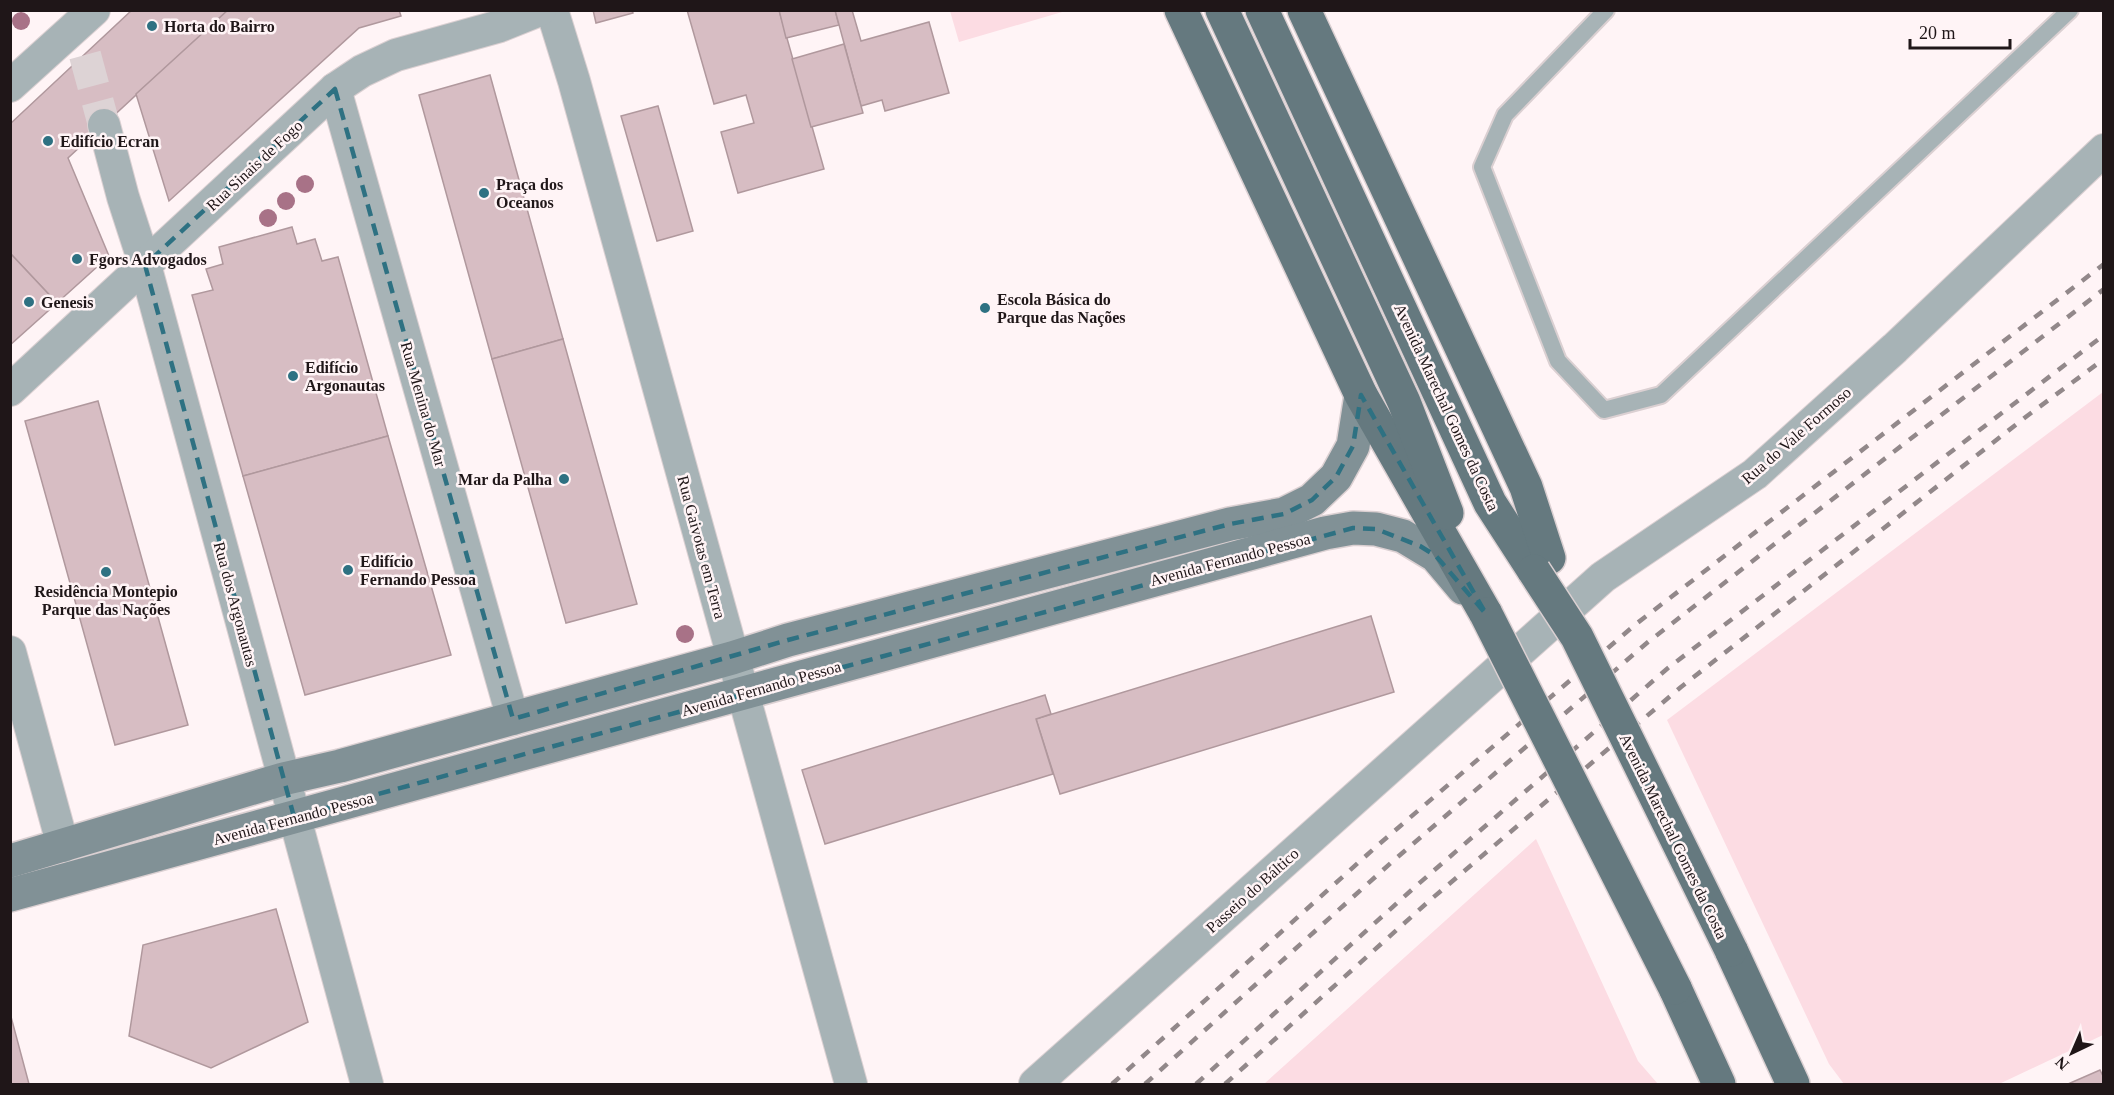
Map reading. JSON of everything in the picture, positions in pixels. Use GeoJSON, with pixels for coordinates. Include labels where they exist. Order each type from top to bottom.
{"type":"FeatureCollection","features":[{"type":"Feature","properties":{"kind":"main road"},"geometry":{"type":"LineString","coordinates":[[1181,10],[1361,395],[1486,614],[1675,988],[1719,1084]]}},
{"type":"Feature","properties":{"kind":"main road"},"geometry":{"type":"LineString","coordinates":[[1222,10],[1404,402],[1486,614]]}},
{"type":"Feature","properties":{"kind":"main road","name":"Avenida Marechal Gomes da Costa"},"geometry":{"type":"LineString","coordinates":[[1262,10],[1490,503],[1542,564],[1731,950],[1793,1084]]}},
{"type":"Feature","properties":{"kind":"main road"},"geometry":{"type":"LineString","coordinates":[[1304,10],[1526,487],[1542,564]]}},
{"type":"Feature","properties":{"kind":"street","name":"Rua Sinais de Fogo"},"geometry":{"type":"LineString","coordinates":[[10,390],[335,90],[362,71],[396,56],[500,26],[540,10]]}},
{"type":"Feature","properties":{"kind":"street","name":"Rua Gaivotas em Terra"},"geometry":{"type":"LineString","coordinates":[[552,10],[574,81],[850,1084]]}},
{"type":"Feature","properties":{"kind":"street"},"geometry":{"type":"LineString","coordinates":[[10,86],[82,25]]}},
{"type":"Feature","properties":{"kind":"street","name":"Rua Menina do Mar"},"geometry":{"type":"LineString","coordinates":[[335,90],[513,719]]}},
{"type":"Feature","properties":{"kind":"street","name":"Rua dos Argonautas"},"geometry":{"type":"LineString","coordinates":[[104,125],[123,197],[145,265],[367,1084]]}},
{"type":"Feature","properties":{"kind":"street","name":"Rua do Vale Formoso"},"geometry":{"type":"LineString","coordinates":[[1469,695],[1603,577],[1755,474],[1912,332],[2103,150]]}},
{"type":"Feature","properties":{"kind":"street","name":"Avenida Fernando Pessoa"},"geometry":{"type":"LineString","coordinates":[[10,861],[283,778],[340,766],[513,719],[732,658],[788,640],[1230,524],[1284,514],[1312,500],[1336,477],[1353,446],[1361,395]]}},
{"type":"Feature","properties":{"kind":"street","name":"Avenida Fernando Pessoa"},"geometry":{"type":"LineString","coordinates":[[10,895],[743,695],[799,676],[1314,536],[1353,528],[1376,529],[1403,536],[1436,556],[1486,614]]}},
{"type":"Feature","properties":{"kind":"street"},"geometry":{"type":"LineString","coordinates":[[10,652],[63,846]]}},
{"type":"Feature","properties":{"kind":"street","name":"Passeio do Báltico"},"geometry":{"type":"LineString","coordinates":[[1035,1084],[1469,695]]}},
{"type":"Feature","properties":{"kind":"lane"},"geometry":{"type":"LineString","coordinates":[[1606,10],[1505,115],[1482,167],[1558,362],[1604,411],[1661,394],[2070,10]]}},
{"type":"Feature","properties":{"kind":"highlighted area"},"geometry":{"type":"Polygon","coordinates":[[[335,89],[513,719],[788,640],[1230,524],[1284,514],[1312,500],[1336,477],[1353,446],[1361,395],[1486,614],[1436,556],[1420,546],[1376,529],[1353,528],[294,817],[145,265],[335,89]]]}},
{"type":"Feature","properties":{"kind":"shaded area"},"geometry":{"type":"Polygon","coordinates":[[[950,10],[1069,10],[959,42],[950,11],[950,10]]]}},
{"type":"Feature","properties":{"kind":"shaded area"},"geometry":{"type":"Polygon","coordinates":[[[2103,392],[2103,1035],[1999,1084],[1844,1084],[1829,1064],[1667,720],[2103,392]]]}},
{"type":"Feature","properties":{"kind":"shaded area"},"geometry":{"type":"Polygon","coordinates":[[[1536,839],[1638,1061],[1658,1084],[1264,1084],[1536,839]]]}},
{"type":"Feature","properties":{"kind":"building","name":"Edifício Ecran"},"geometry":{"type":"Polygon","coordinates":[[[132,10],[228,10],[68,158],[109,256],[57,303],[10,253],[10,124],[132,10]]]}},
{"type":"Feature","properties":{"kind":"building"},"geometry":{"type":"Polygon","coordinates":[[[228,10],[399,10],[401,16],[359,28],[169,201],[136,94],[228,10]]]}},
{"type":"Feature","properties":{"kind":"building"},"geometry":{"type":"Polygon","coordinates":[[[593,10],[632,10],[633,13],[596,23],[593,10]]]}},
{"type":"Feature","properties":{"kind":"building"},"geometry":{"type":"Polygon","coordinates":[[[687,10],[779,10],[824,169],[738,193],[721,132],[754,123],[746,95],[714,104],[687,10]]]}},
{"type":"Feature","properties":{"kind":"building"},"geometry":{"type":"Polygon","coordinates":[[[779,10],[835,10],[839,25],[786,38],[779,10]]]}},
{"type":"Feature","properties":{"kind":"building"},"geometry":{"type":"Polygon","coordinates":[[[835,10],[852,10],[861,41],[929,22],[949,93],[885,111],[882,100],[861,106],[835,10]]]}},
{"type":"Feature","properties":{"kind":"building"},"geometry":{"type":"Polygon","coordinates":[[[844,44],[863,113],[811,127],[792,59],[844,44]]]}},
{"type":"Feature","properties":{"kind":"building","name":"Praça dos Oceanos"},"geometry":{"type":"Polygon","coordinates":[[[490,75],[563,339],[492,359],[419,95],[490,75]]]}},
{"type":"Feature","properties":{"kind":"building"},"geometry":{"type":"Polygon","coordinates":[[[658,106],[693,231],[657,241],[621,116],[658,106]]]}},
{"type":"Feature","properties":{"kind":"building","name":"Edifício Argonautas"},"geometry":{"type":"Polygon","coordinates":[[[292,227],[297,244],[315,239],[322,261],[338,257],[388,436],[243,476],[192,295],[213,290],[206,269],[223,264],[219,247],[292,227]]]}},
{"type":"Feature","properties":{"kind":"building"},"geometry":{"type":"Polygon","coordinates":[[[10,253],[57,303],[10,345],[10,253]]]}},
{"type":"Feature","properties":{"kind":"building","name":"Mar da Palha"},"geometry":{"type":"Polygon","coordinates":[[[563,339],[637,604],[566,623],[492,359],[563,339]]]}},
{"type":"Feature","properties":{"kind":"building","name":"Residência Montepio Parque das Nações"},"geometry":{"type":"Polygon","coordinates":[[[98,401],[188,725],[115,745],[25,421],[98,401]]]}},
{"type":"Feature","properties":{"kind":"building","name":"Edifício Fernando Pessoa"},"geometry":{"type":"Polygon","coordinates":[[[388,436],[451,655],[305,695],[243,476],[388,436]]]}},
{"type":"Feature","properties":{"kind":"building"},"geometry":{"type":"Polygon","coordinates":[[[1371,616],[1394,692],[1060,794],[1036,719],[1371,616]]]}},
{"type":"Feature","properties":{"kind":"building"},"geometry":{"type":"Polygon","coordinates":[[[1045,695],[1051,714],[1036,719],[1053,774],[825,844],[802,770],[1045,695]]]}},
{"type":"Feature","properties":{"kind":"building"},"geometry":{"type":"Polygon","coordinates":[[[276,909],[308,1022],[211,1068],[129,1036],[143,945],[276,909]]]}},
{"type":"Feature","properties":{"kind":"building"},"geometry":{"type":"Polygon","coordinates":[[[10,1013],[29,1084],[10,1084],[10,1013]]]}},
{"type":"Feature","properties":{"kind":"building"},"geometry":{"type":"Polygon","coordinates":[[[2100,1070],[2104,1084],[2068,1084],[2100,1070]]]}},
{"type":"Feature","properties":{"kind":"tunnel"},"geometry":{"type":"LineString","coordinates":[[85,55],[104,125]]}},
{"type":"Feature","properties":{"kind":"railway"},"geometry":{"type":"LineString","coordinates":[[1112,1084],[1378,845],[1636,624],[2104,264]]}},
{"type":"Feature","properties":{"kind":"railway"},"geometry":{"type":"LineString","coordinates":[[1145,1084],[1393,861],[1648,642],[2104,289]]}},
{"type":"Feature","properties":{"kind":"railway"},"geometry":{"type":"LineString","coordinates":[[1196,1084],[1416,886],[1668,668],[2104,335]]}},
{"type":"Feature","properties":{"kind":"railway"},"geometry":{"type":"LineString","coordinates":[[1225,1084],[1429,901],[1681,687],[2027,416],[2104,359]]}},
{"type":"Feature","properties":{"kind":"place","name":"Horta do Bairro"},"geometry":{"type":"Point","coordinates":[152,26]}},
{"type":"Feature","properties":{"kind":"place","name":"Edifício Ecran"},"geometry":{"type":"Point","coordinates":[48,141]}},
{"type":"Feature","properties":{"kind":"place","name":"Praça dos Oceanos"},"geometry":{"type":"Point","coordinates":[484,193]}},
{"type":"Feature","properties":{"kind":"place","name":"Fgors Advogados"},"geometry":{"type":"Point","coordinates":[77,259]}},
{"type":"Feature","properties":{"kind":"place","name":"Genesis"},"geometry":{"type":"Point","coordinates":[29,302]}},
{"type":"Feature","properties":{"kind":"place","name":"Escola Básica do Parque das Nações"},"geometry":{"type":"Point","coordinates":[985,308]}},
{"type":"Feature","properties":{"kind":"place","name":"Edifício Argonautas"},"geometry":{"type":"Point","coordinates":[293,376]}},
{"type":"Feature","properties":{"kind":"place","name":"Mar da Palha"},"geometry":{"type":"Point","coordinates":[564,479]}},
{"type":"Feature","properties":{"kind":"place","name":"Edifício Fernando Pessoa"},"geometry":{"type":"Point","coordinates":[348,570]}},
{"type":"Feature","properties":{"kind":"place","name":"Residência Montepio Parque das Nações"},"geometry":{"type":"Point","coordinates":[106,572]}}]}
